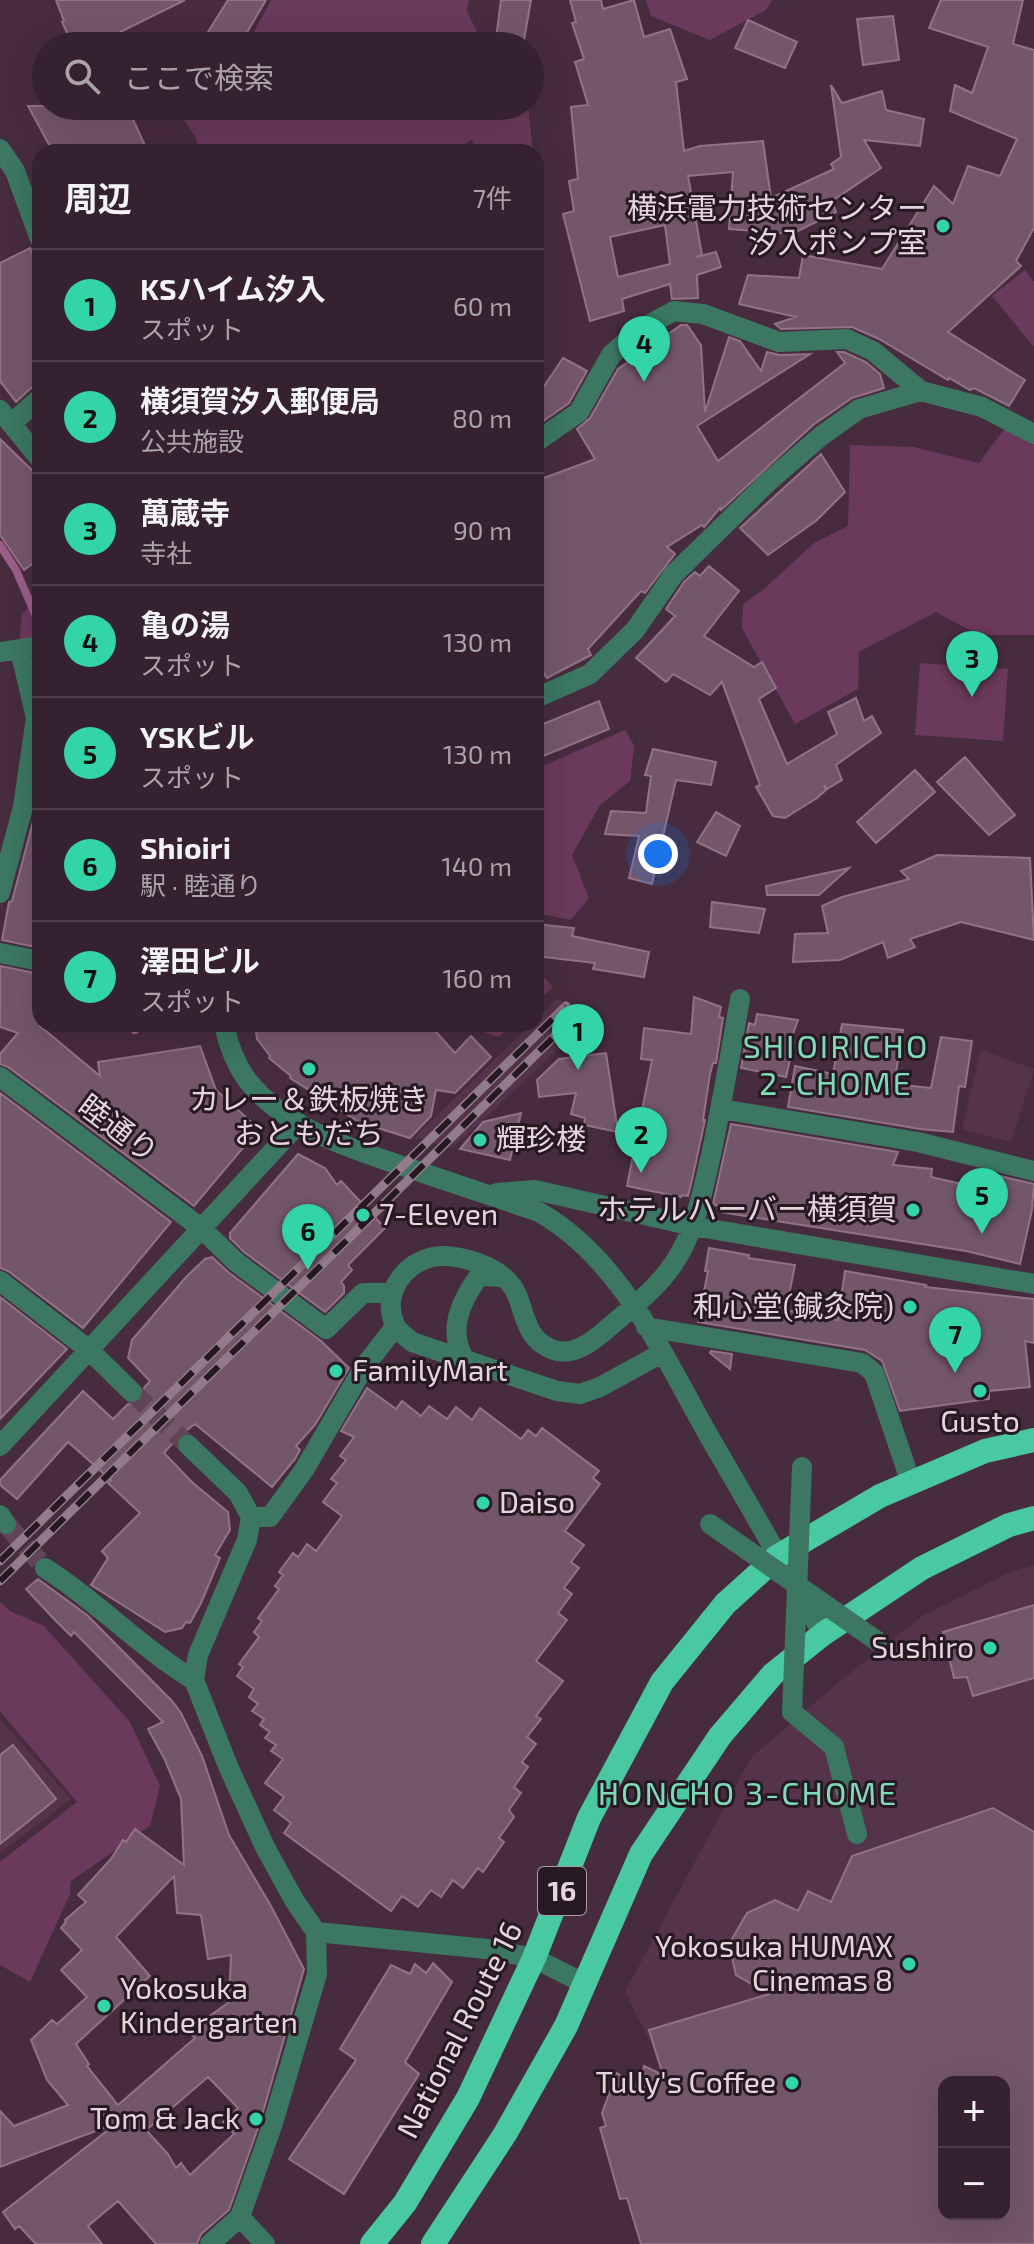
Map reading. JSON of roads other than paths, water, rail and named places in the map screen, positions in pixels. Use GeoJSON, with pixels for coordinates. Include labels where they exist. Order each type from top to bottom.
{"type":"FeatureCollection","features":[{"type":"Feature","properties":{"kind":"highway","name":"National Route 16"},"geometry":{"type":"LineString","coordinates":[[372,2244],[405,2203],[468,2098],[534,1958],[589,1818],[662,1682],[725,1604],[778,1556],[880,1496],[985,1451],[1034,1440]]}},
{"type":"Feature","properties":{"kind":"highway","name":"16"},"geometry":{"type":"LineString","coordinates":[[433,2244],[505,2134],[566,2026],[641,1854],[720,1736],[773,1674],[823,1634],[922,1568],[1009,1525],[1034,1518]]}},
{"type":"Feature","properties":{"kind":"street"},"geometry":{"type":"LineString","coordinates":[[0,149],[15,171],[32,217]]}},
{"type":"Feature","properties":{"kind":"street"},"geometry":{"type":"LineString","coordinates":[[544,436],[579,412],[611,355],[639,330],[674,311],[703,314],[779,342],[847,339],[873,351],[921,391],[982,407],[1034,434]]}},
{"type":"Feature","properties":{"kind":"street"},"geometry":{"type":"LineString","coordinates":[[544,694],[590,674],[635,630],[674,574],[768,482],[821,436],[859,409],[921,391]]}},
{"type":"Feature","properties":{"kind":"street"},"geometry":{"type":"LineString","coordinates":[[32,402],[6,417],[32,449]]}},
{"type":"Feature","properties":{"kind":"street"},"geometry":{"type":"LineString","coordinates":[[20,649],[32,701]]}},
{"type":"Feature","properties":{"kind":"street"},"geometry":{"type":"LineString","coordinates":[[0,893],[23,807],[32,752]]}},
{"type":"Feature","properties":{"kind":"street"},"geometry":{"type":"LineString","coordinates":[[0,953],[32,959]]}},
{"type":"Feature","properties":{"kind":"street"},"geometry":{"type":"LineString","coordinates":[[662,1353],[600,1387],[580,1394],[557,1391],[412,1342],[395,1327],[393,1293],[405,1270],[426,1257],[448,1256],[495,1269],[516,1292],[526,1325],[535,1340],[553,1350],[568,1352],[587,1345],[660,1280],[674,1263],[693,1226],[721,1109],[740,999]]}},
{"type":"Feature","properties":{"kind":"street"},"geometry":{"type":"LineString","coordinates":[[226,1032],[236,1063],[247,1080],[266,1099],[299,1123],[360,1153],[539,1212],[565,1227],[612,1277],[633,1306],[823,1634]]}},
{"type":"Feature","properties":{"kind":"street","name":"睦通り"},"geometry":{"type":"LineString","coordinates":[[0,1077],[201,1228],[236,1262],[326,1329],[363,1293],[393,1293]]}},
{"type":"Feature","properties":{"kind":"street"},"geometry":{"type":"LineString","coordinates":[[721,1109],[918,1142],[1034,1171]]}},
{"type":"Feature","properties":{"kind":"street"},"geometry":{"type":"LineString","coordinates":[[0,1446],[299,1123]]}},
{"type":"Feature","properties":{"kind":"street"},"geometry":{"type":"LineString","coordinates":[[485,1194],[535,1190],[693,1226],[1034,1284]]}},
{"type":"Feature","properties":{"kind":"street"},"geometry":{"type":"LineString","coordinates":[[465,1360],[457,1347],[456,1330],[465,1295],[479,1276],[503,1277]]}},
{"type":"Feature","properties":{"kind":"street"},"geometry":{"type":"LineString","coordinates":[[0,1281],[88,1349],[132,1392]]}},
{"type":"Feature","properties":{"kind":"street"},"geometry":{"type":"LineString","coordinates":[[251,1517],[270,1517],[304,1470],[364,1367],[395,1327]]}},
{"type":"Feature","properties":{"kind":"street"},"geometry":{"type":"LineString","coordinates":[[646,1327],[862,1363],[874,1373],[911,1483]]}},
{"type":"Feature","properties":{"kind":"street"},"geometry":{"type":"LineString","coordinates":[[188,1445],[238,1493],[251,1517],[247,1540],[198,1655],[194,1680],[265,1847],[294,1900],[316,1932],[317,1974],[273,2123],[240,2217],[210,2244]]}},
{"type":"Feature","properties":{"kind":"street"},"geometry":{"type":"LineString","coordinates":[[802,1467],[792,1712],[834,1747],[857,1834]]}},
{"type":"Feature","properties":{"kind":"street"},"geometry":{"type":"LineString","coordinates":[[710,1524],[877,1641]]}},
{"type":"Feature","properties":{"kind":"street"},"geometry":{"type":"LineString","coordinates":[[45,1568],[74,1586],[164,1661],[194,1680]]}},
{"type":"Feature","properties":{"kind":"street"},"geometry":{"type":"LineString","coordinates":[[316,1932],[487,1949],[534,1958],[585,1984]]}},
{"type":"Feature","properties":{"kind":"street"},"geometry":{"type":"LineString","coordinates":[[240,2217],[265,2244]]}},
{"type":"Feature","properties":{"kind":"waterway"},"geometry":{"type":"LineString","coordinates":[[0,545],[16,570],[32,607]]}},
{"type":"Feature","properties":{"kind":"tunnel"},"geometry":{"type":"LineString","coordinates":[[132,1392],[188,1445]]}},
{"type":"Feature","properties":{"kind":"tunnel"},"geometry":{"type":"LineString","coordinates":[[6,1524],[45,1568]]}},
{"type":"Feature","properties":{"kind":"railway"},"geometry":{"type":"LineString","coordinates":[[544,1028],[566,1006]]}},
{"type":"Feature","properties":{"kind":"railway"},"geometry":{"type":"LineString","coordinates":[[0,1581],[576,1015]]}},
{"type":"Feature","properties":{"kind":"railway"},"geometry":{"type":"LineString","coordinates":[[0,1561],[539,1032]]}},
{"type":"Feature","properties":{"kind":"place","name":"横浜電力技術センター 汐入ポンプ室"},"geometry":{"type":"Point","coordinates":[943,226]}},
{"type":"Feature","properties":{"kind":"place","name":"亀の湯"},"geometry":{"type":"Point","coordinates":[644,382]}},
{"type":"Feature","properties":{"kind":"place","name":"萬蔵寺"},"geometry":{"type":"Point","coordinates":[972,697]}},
{"type":"Feature","properties":{"kind":"place","name":"カレー＆鉄板焼き おともだち"},"geometry":{"type":"Point","coordinates":[309,1069]}},
{"type":"Feature","properties":{"kind":"place","name":"KSハイム汐入"},"geometry":{"type":"Point","coordinates":[578,1070]}},
{"type":"Feature","properties":{"kind":"place","name":"輝珍楼"},"geometry":{"type":"Point","coordinates":[480,1140]}},
{"type":"Feature","properties":{"kind":"place","name":"横須賀汐入郵便局"},"geometry":{"type":"Point","coordinates":[641,1173]}},
{"type":"Feature","properties":{"kind":"place","name":"ホテルハーバー横須賀"},"geometry":{"type":"Point","coordinates":[913,1210]}},
{"type":"Feature","properties":{"kind":"place","name":"7-Eleven"},"geometry":{"type":"Point","coordinates":[363,1215]}},
{"type":"Feature","properties":{"kind":"place","name":"YSKビル"},"geometry":{"type":"Point","coordinates":[982,1234]}},
{"type":"Feature","properties":{"kind":"place","name":"Shioiri"},"geometry":{"type":"Point","coordinates":[308,1270]}},
{"type":"Feature","properties":{"kind":"place","name":"和心堂(鍼灸院)"},"geometry":{"type":"Point","coordinates":[910,1307]}},
{"type":"Feature","properties":{"kind":"place","name":"FamilyMart"},"geometry":{"type":"Point","coordinates":[336,1371]}},
{"type":"Feature","properties":{"kind":"place","name":"澤田ビル"},"geometry":{"type":"Point","coordinates":[955,1373]}},
{"type":"Feature","properties":{"kind":"place","name":"Gusto"},"geometry":{"type":"Point","coordinates":[980,1391]}},
{"type":"Feature","properties":{"kind":"place","name":"Daiso"},"geometry":{"type":"Point","coordinates":[483,1503]}},
{"type":"Feature","properties":{"kind":"place","name":"Sushiro"},"geometry":{"type":"Point","coordinates":[990,1648]}},
{"type":"Feature","properties":{"kind":"place","name":"Yokosuka HUMAX Cinemas 8"},"geometry":{"type":"Point","coordinates":[909,1964]}},
{"type":"Feature","properties":{"kind":"place","name":"Yokosuka Kindergarten"},"geometry":{"type":"Point","coordinates":[104,2006]}},
{"type":"Feature","properties":{"kind":"place","name":"Tully's Coffee"},"geometry":{"type":"Point","coordinates":[792,2083]}},
{"type":"Feature","properties":{"kind":"place","name":"Tom & Jack"},"geometry":{"type":"Point","coordinates":[256,2119]}},
{"type":"Feature","properties":{"kind":"district","name":"SHIOIRICHO 2-CHOME"},"geometry":{"type":"Point","coordinates":[836,1066]}},
{"type":"Feature","properties":{"kind":"district","name":"HONCHO 3-CHOME"},"geometry":{"type":"Point","coordinates":[748,1794]}}]}
